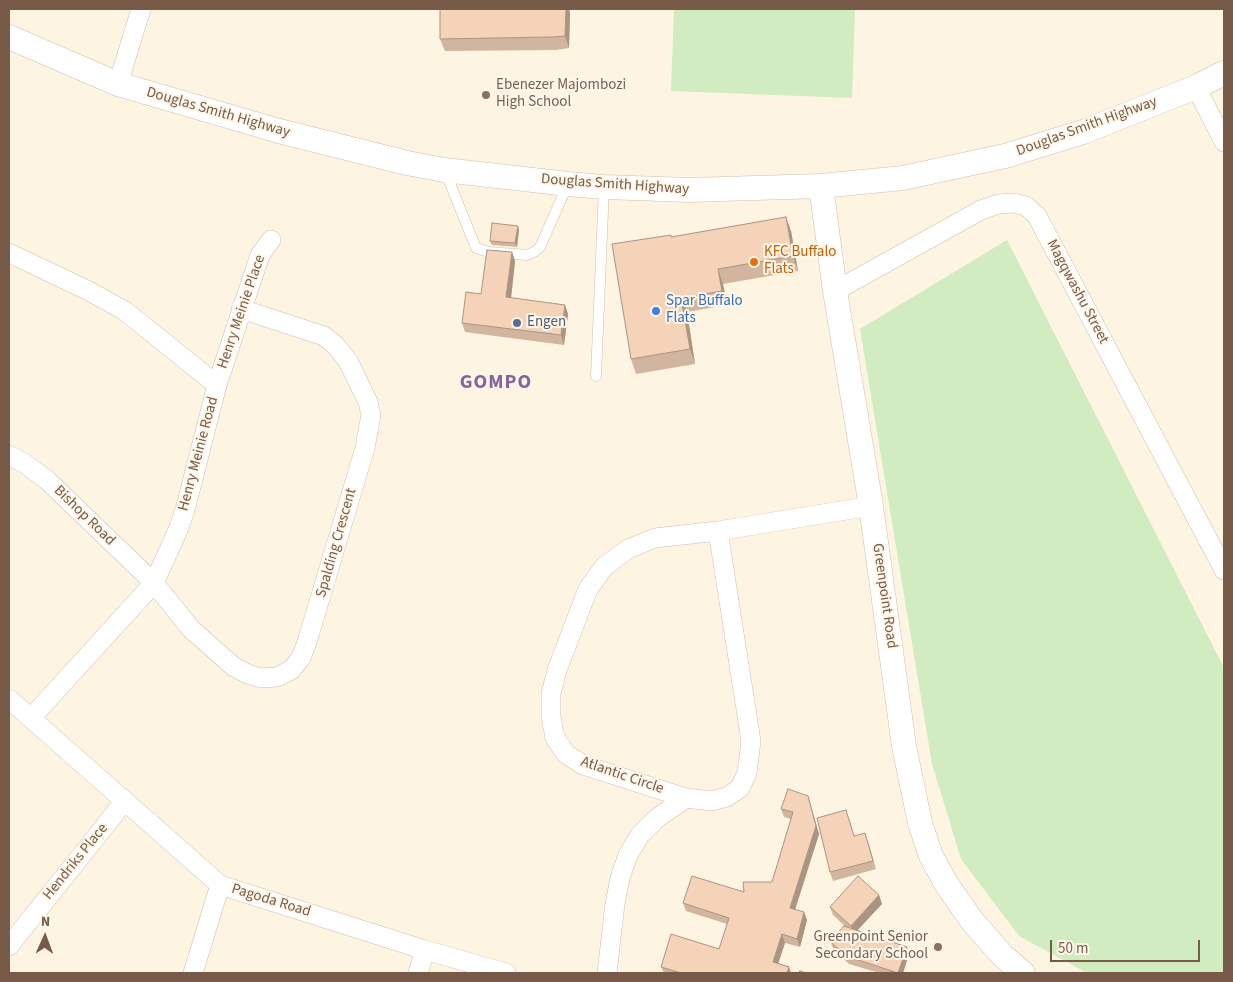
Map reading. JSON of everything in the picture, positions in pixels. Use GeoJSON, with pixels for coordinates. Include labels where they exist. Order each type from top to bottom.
{"type":"FeatureCollection","features":[{"type":"Feature","properties":{"kind":"street"},"geometry":{"type":"LineString","coordinates":[[118,84],[141,9]]}},
{"type":"Feature","properties":{"kind":"street","name":"Douglas Smith Highway"},"geometry":{"type":"LineString","coordinates":[[9,37],[118,84],[279,131],[408,163],[444,170],[568,184],[689,190],[821,186],[903,178],[1006,156],[1083,132],[1196,87],[1224,73]]}},
{"type":"Feature","properties":{"kind":"street"},"geometry":{"type":"LineString","coordinates":[[1196,87],[1224,142]]}},
{"type":"Feature","properties":{"kind":"street","name":"Greenpoint Road"},"geometry":{"type":"LineString","coordinates":[[821,186],[835,292],[871,506],[904,746],[920,823],[931,856],[973,922],[996,949],[1023,973]]}},
{"type":"Feature","properties":{"kind":"street","name":"Magqwashu Street"},"geometry":{"type":"LineString","coordinates":[[835,292],[981,210],[1005,203],[1026,206],[1037,216],[1224,570]]}},
{"type":"Feature","properties":{"kind":"street","name":"Henry Meinie Place"},"geometry":{"type":"LineString","coordinates":[[217,385],[260,256],[271,240]]}},
{"type":"Feature","properties":{"kind":"street","name":"Henry Meinie Road"},"geometry":{"type":"LineString","coordinates":[[9,252],[125,311],[217,385],[185,510],[154,583],[31,718]]}},
{"type":"Feature","properties":{"kind":"street","name":"Spalding Crescent"},"geometry":{"type":"LineString","coordinates":[[154,583],[191,629],[234,668],[262,678],[277,677],[291,670],[301,658],[365,448],[371,415],[368,402],[348,361],[336,346],[324,336],[241,309]]}},
{"type":"Feature","properties":{"kind":"street","name":"Bishop Road"},"geometry":{"type":"LineString","coordinates":[[9,455],[47,480],[154,583]]}},
{"type":"Feature","properties":{"kind":"street","name":"Atlantic Circle"},"geometry":{"type":"LineString","coordinates":[[718,531],[751,741],[747,772],[740,788],[727,797],[711,801],[686,798],[582,765],[566,754],[555,738],[551,717],[551,694],[557,670],[588,589],[605,566],[628,549],[655,538],[718,531],[871,506]]}},
{"type":"Feature","properties":{"kind":"street","name":"Pagoda Road"},"geometry":{"type":"LineString","coordinates":[[9,699],[220,885],[425,950],[506,973]]}},
{"type":"Feature","properties":{"kind":"street"},"geometry":{"type":"LineString","coordinates":[[608,973],[615,904],[620,878],[628,856],[640,835],[656,819],[686,798]]}},
{"type":"Feature","properties":{"kind":"street","name":"Hendriks Place"},"geometry":{"type":"LineString","coordinates":[[9,946],[124,802]]}},
{"type":"Feature","properties":{"kind":"street"},"geometry":{"type":"LineString","coordinates":[[193,973],[220,885]]}},
{"type":"Feature","properties":{"kind":"street"},"geometry":{"type":"LineString","coordinates":[[418,973],[425,950]]}},
{"type":"Feature","properties":{"kind":"lane"},"geometry":{"type":"LineString","coordinates":[[444,170],[476,248],[489,252],[528,255],[540,247],[568,184]]}},
{"type":"Feature","properties":{"kind":"lane"},"geometry":{"type":"LineString","coordinates":[[596,376],[604,187]]}},
{"type":"Feature","properties":{"kind":"green space"},"geometry":{"type":"Polygon","coordinates":[[[674,9],[855,9],[852,98],[671,91],[674,9]]]}},
{"type":"Feature","properties":{"kind":"green space"},"geometry":{"type":"Polygon","coordinates":[[[1007,240],[1224,668],[1224,973],[1087,973],[1019,936],[961,859],[932,764],[860,329],[1007,240]]]}},
{"type":"Feature","properties":{"kind":"building"},"geometry":{"type":"Polygon","coordinates":[[[440,9],[566,9],[565,36],[440,39],[440,9]]]}},
{"type":"Feature","properties":{"kind":"building"},"geometry":{"type":"Polygon","coordinates":[[[786,217],[793,256],[718,269],[722,291],[681,298],[690,349],[631,359],[612,244],[671,235],[671,237],[786,217]]]}},
{"type":"Feature","properties":{"kind":"building"},"geometry":{"type":"Polygon","coordinates":[[[492,223],[518,226],[515,243],[490,241],[492,223]]]}},
{"type":"Feature","properties":{"kind":"building"},"geometry":{"type":"Polygon","coordinates":[[[487,250],[512,252],[506,297],[565,305],[561,335],[462,323],[466,292],[481,294],[487,250]]]}},
{"type":"Feature","properties":{"kind":"building"},"geometry":{"type":"Polygon","coordinates":[[[788,789],[808,796],[816,826],[790,908],[804,912],[797,939],[782,934],[773,962],[789,967],[787,973],[681,973],[661,967],[671,934],[719,949],[729,918],[683,903],[692,876],[744,892],[743,882],[772,882],[793,812],[781,809],[788,789]]]}},
{"type":"Feature","properties":{"kind":"building"},"geometry":{"type":"Polygon","coordinates":[[[846,810],[854,836],[865,833],[873,861],[830,872],[817,818],[846,810]]]}},
{"type":"Feature","properties":{"kind":"building"},"geometry":{"type":"Polygon","coordinates":[[[858,876],[879,895],[851,926],[830,907],[858,876]]]}},
{"type":"Feature","properties":{"kind":"building"},"geometry":{"type":"Polygon","coordinates":[[[844,926],[907,947],[898,973],[846,956],[830,941],[844,926]]]}},
{"type":"Feature","properties":{"kind":"place","name":"Ebenezer Majombozi High School"},"geometry":{"type":"Point","coordinates":[486,95]}},
{"type":"Feature","properties":{"kind":"place","name":"KFC Buffalo Flats"},"geometry":{"type":"Point","coordinates":[754,262]}},
{"type":"Feature","properties":{"kind":"place","name":"Spar Buffalo Flats"},"geometry":{"type":"Point","coordinates":[656,311]}},
{"type":"Feature","properties":{"kind":"place","name":"Engen"},"geometry":{"type":"Point","coordinates":[517,323]}},
{"type":"Feature","properties":{"kind":"place","name":"Greenpoint Senior Secondary School"},"geometry":{"type":"Point","coordinates":[938,947]}},
{"type":"Feature","properties":{"kind":"district","name":"GOMPO"},"geometry":{"type":"Point","coordinates":[496,384]}}]}
